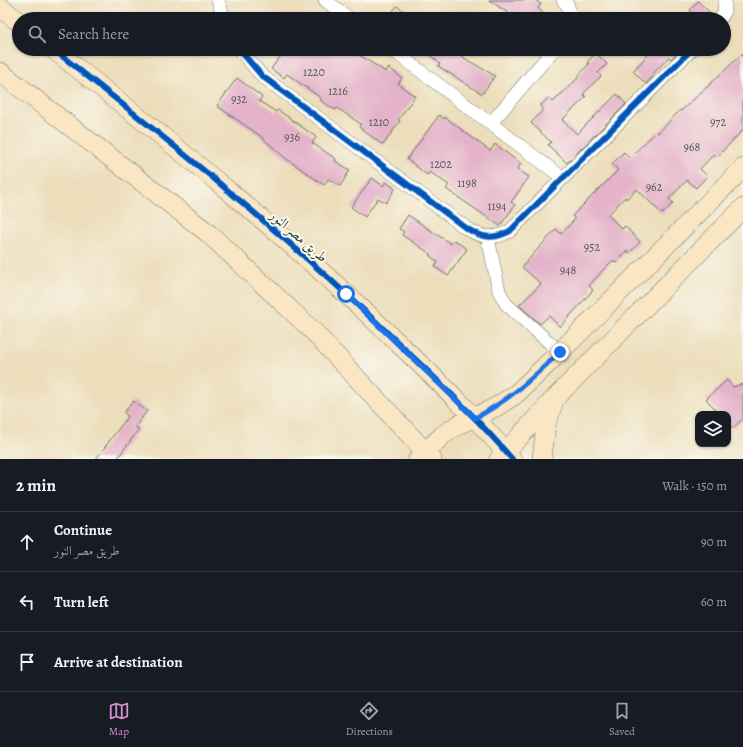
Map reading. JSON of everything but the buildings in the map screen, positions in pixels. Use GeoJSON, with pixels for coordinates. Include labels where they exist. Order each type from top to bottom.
{"type":"FeatureCollection","features":[{"type":"Feature","properties":{"kind":"street"},"geometry":{"type":"LineString","coordinates":[[218,0],[222,12]]}},
{"type":"Feature","properties":{"kind":"street"},"geometry":{"type":"LineString","coordinates":[[325,0],[341,12]]}},
{"type":"Feature","properties":{"kind":"street"},"geometry":{"type":"LineString","coordinates":[[564,0],[569,12]]}},
{"type":"Feature","properties":{"kind":"street"},"geometry":{"type":"LineString","coordinates":[[724,12],[725,0]]}},
{"type":"Feature","properties":{"kind":"street"},"geometry":{"type":"LineString","coordinates":[[0,7],[12,16]]}},
{"type":"Feature","properties":{"kind":"street","name":"طريق مصر النور"},"geometry":{"type":"LineString","coordinates":[[62,56],[171,142],[306,257],[373,318],[475,418],[505,456]]}},
{"type":"Feature","properties":{"kind":"street"},"geometry":{"type":"LineString","coordinates":[[245,56],[262,76],[466,228],[476,234],[488,238],[500,237],[510,232],[685,56]]}},
{"type":"Feature","properties":{"kind":"street"},"geometry":{"type":"LineString","coordinates":[[400,56],[564,178]]}},
{"type":"Feature","properties":{"kind":"street"},"geometry":{"type":"LineString","coordinates":[[491,123],[548,56]]}},
{"type":"Feature","properties":{"kind":"street"},"geometry":{"type":"LineString","coordinates":[[0,72],[176,207],[214,238],[312,330],[425,457],[448,432],[458,425],[496,407],[516,394],[560,352],[743,168]]}},
{"type":"Feature","properties":{"kind":"street"},"geometry":{"type":"LineString","coordinates":[[505,456],[556,398],[743,208]]}},
{"type":"Feature","properties":{"kind":"street"},"geometry":{"type":"LineString","coordinates":[[488,238],[499,291],[506,304],[560,352]]}},
{"type":"Feature","properties":{"kind":"street"},"geometry":{"type":"LineString","coordinates":[[542,459],[546,424],[556,398]]}},
{"type":"Feature","properties":{"kind":"cycle path"},"geometry":{"type":"LineString","coordinates":[[62,56],[230,192],[316,266],[443,386],[512,459]]}},
{"type":"Feature","properties":{"kind":"cycle path"},"geometry":{"type":"LineString","coordinates":[[245,56],[262,76],[466,228],[477,234],[488,237],[498,236],[510,231],[685,56]]}},
{"type":"Feature","properties":{"kind":"route"},"geometry":{"type":"LineString","coordinates":[[346,294],[373,318],[475,418],[516,394],[560,352]]}}]}
